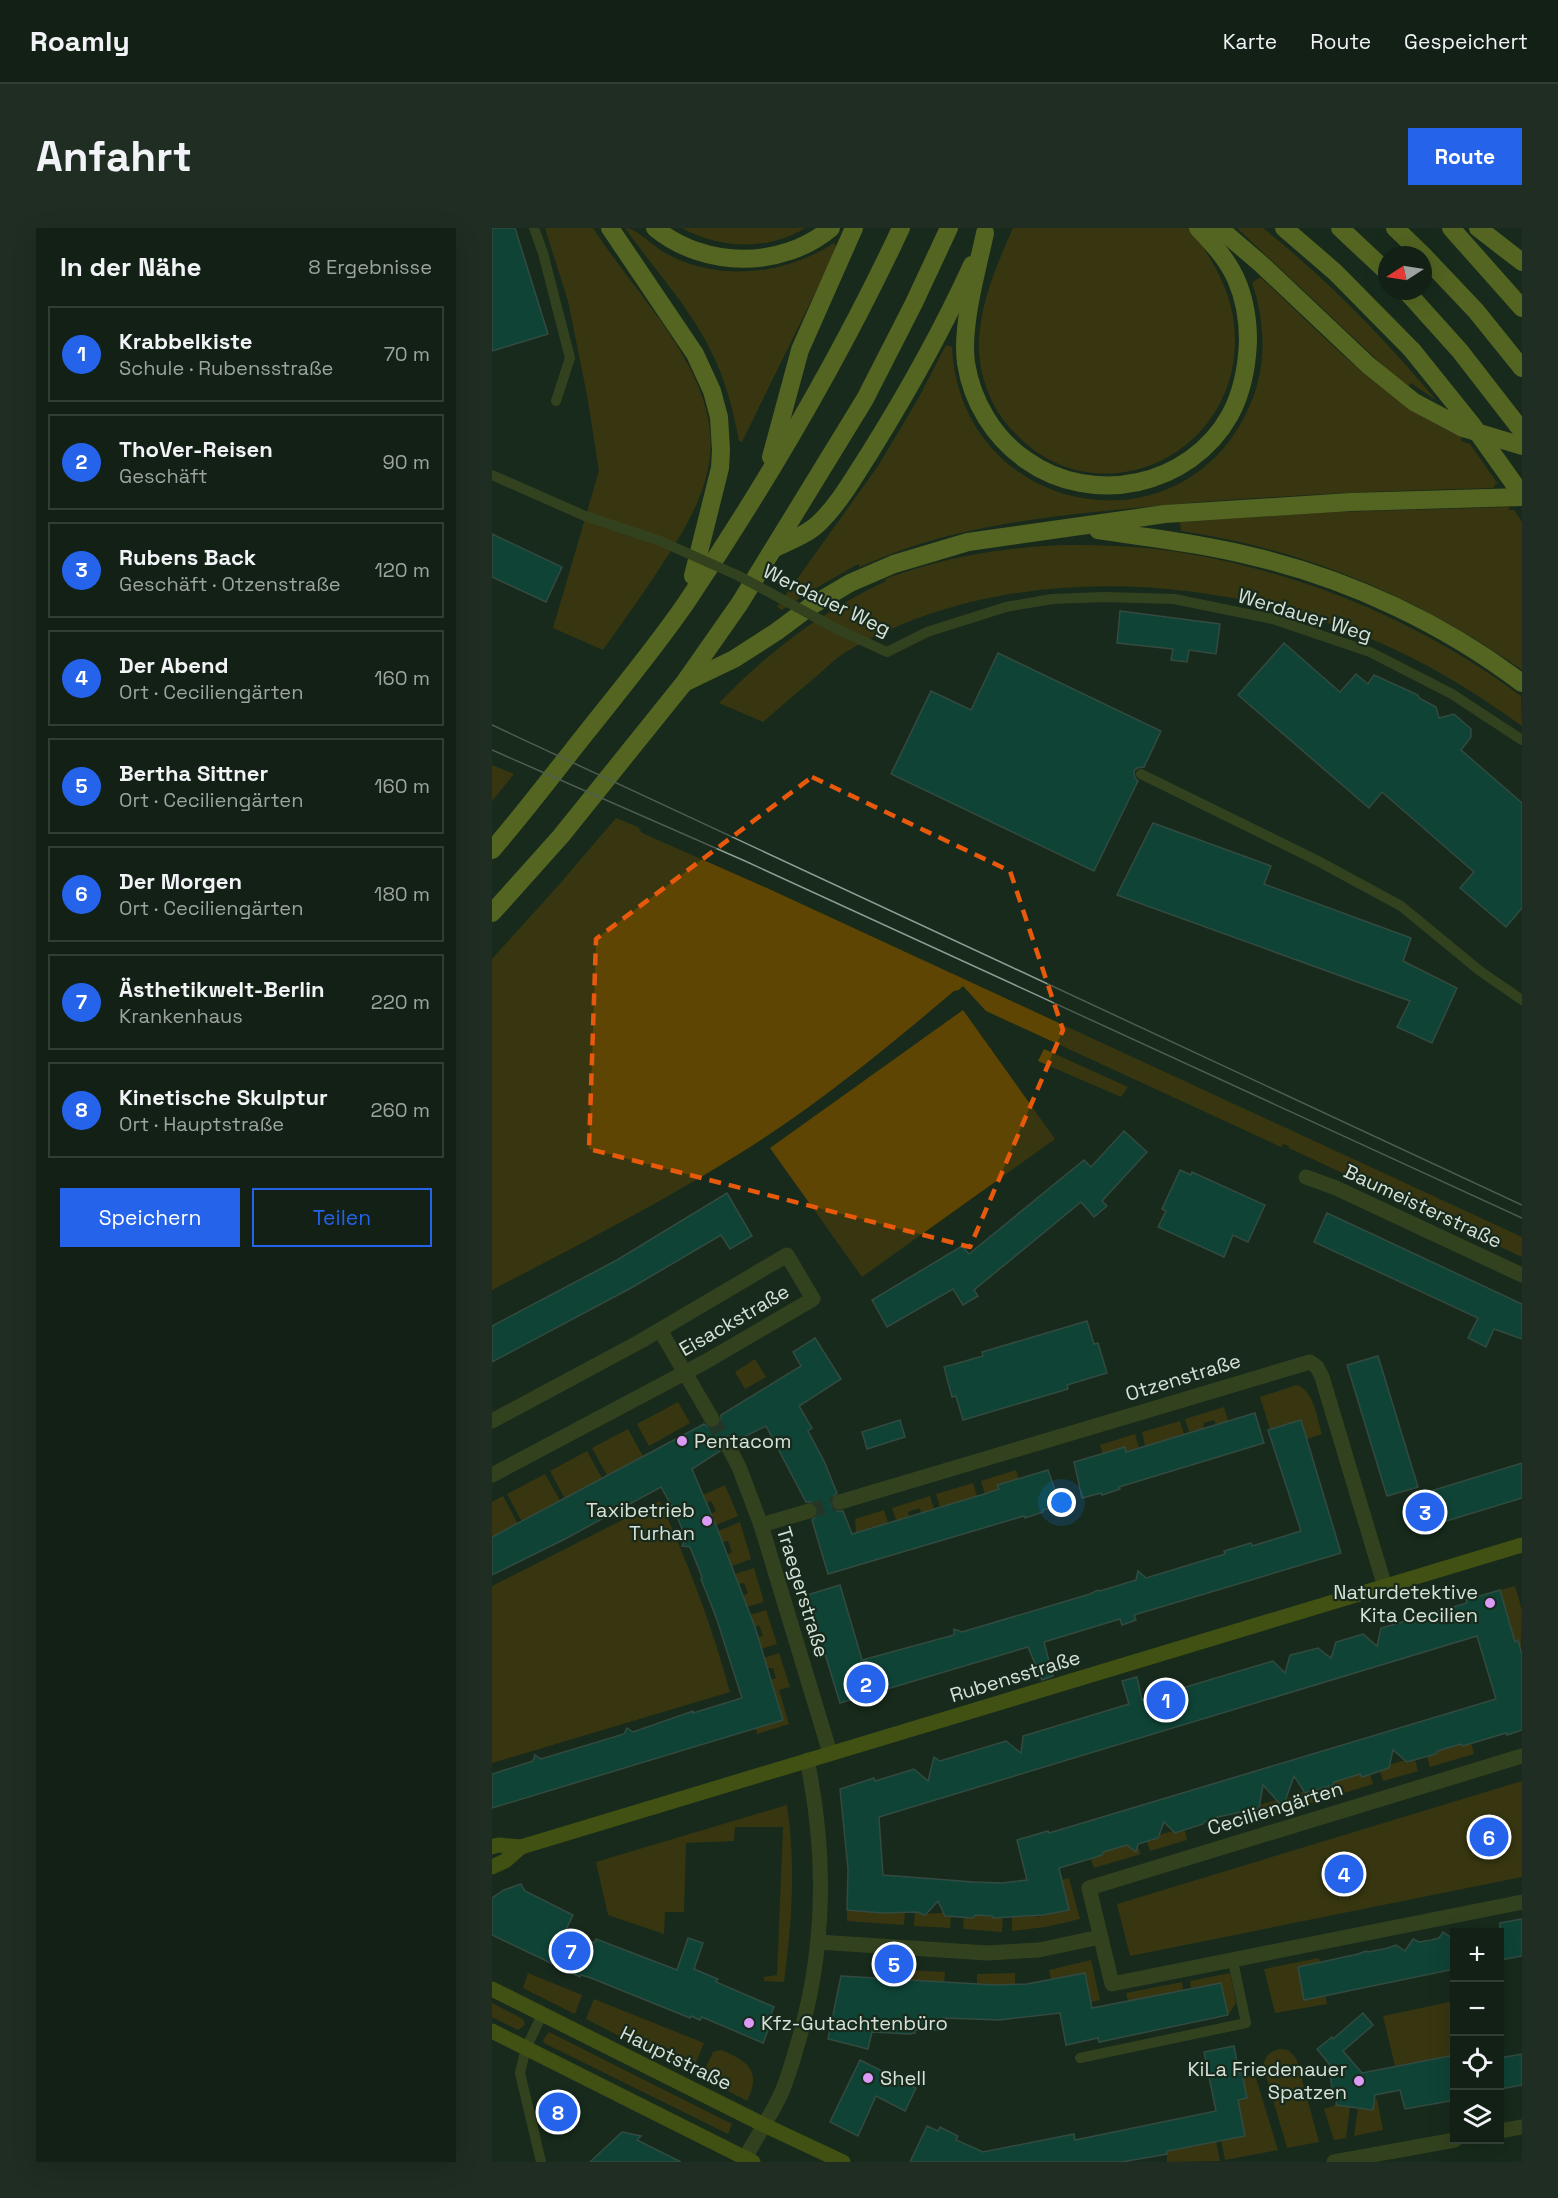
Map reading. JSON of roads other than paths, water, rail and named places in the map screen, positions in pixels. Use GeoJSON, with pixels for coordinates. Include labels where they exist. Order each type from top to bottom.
{"type":"FeatureCollection","features":[{"type":"Feature","properties":{"kind":"highway"},"geometry":{"type":"LineString","coordinates":[[610,228],[695,354],[712,391],[719,417],[721,450],[718,478],[686,603]]}},
{"type":"Feature","properties":{"kind":"highway"},"geometry":{"type":"LineString","coordinates":[[655,228],[692,250],[727,258],[744,259],[766,258],[788,252],[807,244],[831,228]]}},
{"type":"Feature","properties":{"kind":"highway"},"geometry":{"type":"LineString","coordinates":[[765,480],[800,350],[854,228]]}},
{"type":"Feature","properties":{"kind":"highway"},"geometry":{"type":"LineString","coordinates":[[492,850],[636,672],[686,603],[765,480],[802,417],[877,280],[901,228]]}},
{"type":"Feature","properties":{"kind":"highway"},"geometry":{"type":"LineString","coordinates":[[492,913],[561,837],[684,683],[775,548],[865,399],[949,228]]}},
{"type":"Feature","properties":{"kind":"highway"},"geometry":{"type":"LineString","coordinates":[[986,231],[965,339],[966,362],[972,387],[982,411],[996,433],[1013,452],[1036,467],[1060,479],[1086,485],[1116,486],[1145,481],[1169,472],[1195,456],[1214,438],[1230,415],[1242,386],[1247,355],[1248,326],[1243,302],[1236,279],[1219,250],[1198,228]]}},
{"type":"Feature","properties":{"kind":"highway"},"geometry":{"type":"LineString","coordinates":[[1219,228],[1261,264],[1368,365],[1414,402],[1463,428],[1522,446]]}},
{"type":"Feature","properties":{"kind":"highway"},"geometry":{"type":"LineString","coordinates":[[1284,228],[1335,272],[1412,350],[1473,426],[1522,496]]}},
{"type":"Feature","properties":{"kind":"highway"},"geometry":{"type":"LineString","coordinates":[[1340,228],[1378,264]]}},
{"type":"Feature","properties":{"kind":"highway"},"geometry":{"type":"LineString","coordinates":[[1395,228],[1414,246]]}},
{"type":"Feature","properties":{"kind":"highway"},"geometry":{"type":"LineString","coordinates":[[1451,228],[1522,308]]}},
{"type":"Feature","properties":{"kind":"highway"},"geometry":{"type":"LineString","coordinates":[[1478,228],[1522,262]]}},
{"type":"Feature","properties":{"kind":"highway"},"geometry":{"type":"LineString","coordinates":[[775,548],[802,536],[818,524],[856,476],[893,415],[937,334],[986,231]]}},
{"type":"Feature","properties":{"kind":"highway"},"geometry":{"type":"LineString","coordinates":[[1432,265],[1516,360]]}},
{"type":"Feature","properties":{"kind":"highway"},"geometry":{"type":"LineString","coordinates":[[1414,300],[1460,351],[1522,431]]}},
{"type":"Feature","properties":{"kind":"highway"},"geometry":{"type":"LineString","coordinates":[[684,683],[734,659],[839,589],[894,564],[968,542],[1081,528],[1165,514],[1362,501],[1522,496]]}},
{"type":"Feature","properties":{"kind":"highway"},"geometry":{"type":"LineString","coordinates":[[1081,528],[1214,548],[1256,557],[1317,575],[1370,595],[1418,619],[1454,638],[1522,683]]}},
{"type":"Feature","properties":{"kind":"street","name":"Baumeisterstraße"},"geometry":{"type":"LineString","coordinates":[[1306,1177],[1336,1188],[1522,1275]]}},
{"type":"Feature","properties":{"kind":"street","name":"Eisackstraße"},"geometry":{"type":"LineString","coordinates":[[492,1421],[660,1330],[787,1256],[813,1299],[685,1372],[492,1475]]}},
{"type":"Feature","properties":{"kind":"street"},"geometry":{"type":"LineString","coordinates":[[660,1330],[712,1419]]}},
{"type":"Feature","properties":{"kind":"street","name":"Otzenstraße"},"geometry":{"type":"LineString","coordinates":[[840,1502],[1310,1362],[1317,1367],[1322,1377],[1385,1587]]}},
{"type":"Feature","properties":{"kind":"street","name":"Traegerstraße"},"geometry":{"type":"LineString","coordinates":[[728,1446],[739,1467],[761,1525],[830,1753]]}},
{"type":"Feature","properties":{"kind":"street"},"geometry":{"type":"LineString","coordinates":[[761,1525],[809,1511]]}},
{"type":"Feature","properties":{"kind":"street","name":"Rubensstraße"},"geometry":{"type":"LineString","coordinates":[[492,1847],[498,1845],[521,1847],[1522,1545]]}},
{"type":"Feature","properties":{"kind":"street","name":"Ceciliengärten"},"geometry":{"type":"LineString","coordinates":[[1522,1756],[1089,1888],[1112,1984],[1522,1902]]}},
{"type":"Feature","properties":{"kind":"street"},"geometry":{"type":"LineString","coordinates":[[492,2031],[747,2161],[779,2097],[802,2029],[811,1990],[818,1942],[820,1862],[815,1808],[807,1760]]}},
{"type":"Feature","properties":{"kind":"street","name":"Rubensstraße"},"geometry":{"type":"LineString","coordinates":[[492,1867],[505,1861],[521,1847]]}},
{"type":"Feature","properties":{"kind":"street"},"geometry":{"type":"LineString","coordinates":[[818,1942],[987,1953],[1039,1950],[1100,1937]]}},
{"type":"Feature","properties":{"kind":"street","name":"Hauptstraße"},"geometry":{"type":"LineString","coordinates":[[492,1989],[843,2162]]}},
{"type":"Feature","properties":{"kind":"street"},"geometry":{"type":"LineString","coordinates":[[1504,2130],[1522,2127]]}},
{"type":"Feature","properties":{"kind":"street"},"geometry":{"type":"LineString","coordinates":[[1334,2162],[1450,2140]]}},
{"type":"Feature","properties":{"kind":"lane"},"geometry":{"type":"LineString","coordinates":[[534,228],[543,253],[570,358],[556,401]]}},
{"type":"Feature","properties":{"kind":"lane","name":"Werdauer Weg"},"geometry":{"type":"LineString","coordinates":[[492,475],[585,516],[660,541],[739,576],[839,630],[887,652],[927,632],[1006,607],[1052,600],[1104,597],[1174,599],[1273,619],[1370,652],[1452,694],[1522,740]]}},
{"type":"Feature","properties":{"kind":"lane"},"geometry":{"type":"LineString","coordinates":[[1141,774],[1318,861],[1401,906],[1480,971],[1522,1000]]}},
{"type":"Feature","properties":{"kind":"lane"},"geometry":{"type":"LineString","coordinates":[[1080,2058],[1246,2024],[1233,1961]]}},
{"type":"Feature","properties":{"kind":"lane"},"geometry":{"type":"LineString","coordinates":[[541,2162],[520,2073],[526,2048],[542,2015]]}},
{"type":"Feature","properties":{"kind":"tunnel"},"geometry":{"type":"LineString","coordinates":[[712,1419],[728,1446]]}},
{"type":"Feature","properties":{"kind":"tunnel"},"geometry":{"type":"LineString","coordinates":[[809,1511],[840,1502]]}},
{"type":"Feature","properties":{"kind":"tram line"},"geometry":{"type":"LineString","coordinates":[[492,725],[1522,1205]]}},
{"type":"Feature","properties":{"kind":"tram line"},"geometry":{"type":"LineString","coordinates":[[492,750],[745,861],[1522,1218]]}},
{"type":"Feature","properties":{"kind":"place","name":"Pentacom"},"geometry":{"type":"Point","coordinates":[682,1441]}},
{"type":"Feature","properties":{"kind":"place","name":"Rubens Back"},"geometry":{"type":"Point","coordinates":[1425,1512]}},
{"type":"Feature","properties":{"kind":"place","name":"Taxibetrieb Turhan"},"geometry":{"type":"Point","coordinates":[707,1521]}},
{"type":"Feature","properties":{"kind":"place","name":"Naturdetektive Kita Cecilien"},"geometry":{"type":"Point","coordinates":[1490,1603]}},
{"type":"Feature","properties":{"kind":"place","name":"ThoVer-Reisen"},"geometry":{"type":"Point","coordinates":[866,1684]}},
{"type":"Feature","properties":{"kind":"place","name":"Krabbelkiste"},"geometry":{"type":"Point","coordinates":[1166,1700]}},
{"type":"Feature","properties":{"kind":"place","name":"Der Morgen"},"geometry":{"type":"Point","coordinates":[1489,1837]}},
{"type":"Feature","properties":{"kind":"place","name":"Der Abend"},"geometry":{"type":"Point","coordinates":[1344,1874]}},
{"type":"Feature","properties":{"kind":"place","name":"Ästhetikwelt-Berlin"},"geometry":{"type":"Point","coordinates":[571,1951]}},
{"type":"Feature","properties":{"kind":"place","name":"Bertha Sittner"},"geometry":{"type":"Point","coordinates":[894,1964]}},
{"type":"Feature","properties":{"kind":"place","name":"Kfz-Gutachtenbüro"},"geometry":{"type":"Point","coordinates":[749,2023]}},
{"type":"Feature","properties":{"kind":"place","name":"Shell"},"geometry":{"type":"Point","coordinates":[868,2078]}},
{"type":"Feature","properties":{"kind":"place","name":"KiLa Friedenauer Spatzen"},"geometry":{"type":"Point","coordinates":[1359,2081]}},
{"type":"Feature","properties":{"kind":"place","name":"Kinetische Skulptur"},"geometry":{"type":"Point","coordinates":[558,2112]}}]}
